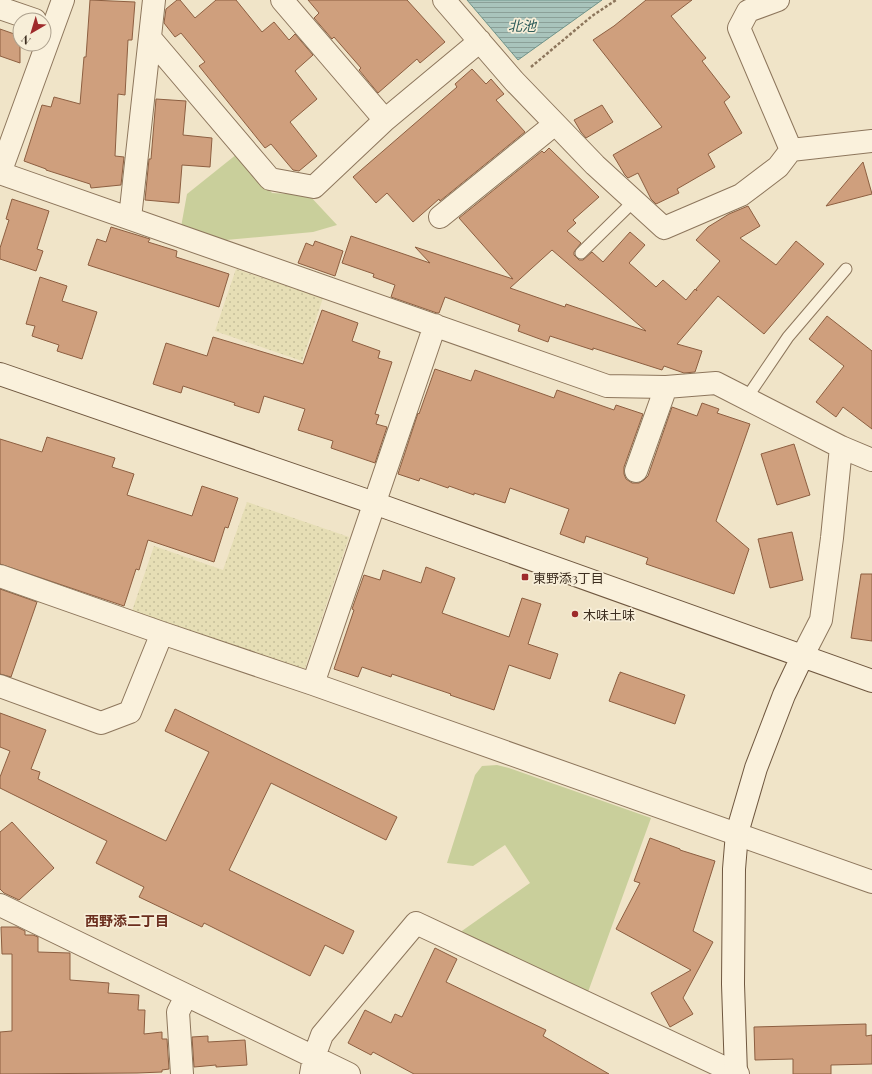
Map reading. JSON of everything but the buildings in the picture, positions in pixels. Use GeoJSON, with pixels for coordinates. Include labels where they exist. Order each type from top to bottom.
{"type":"FeatureCollection","features":[{"type":"Feature","properties":{"kind":"street"},"geometry":{"type":"LineString","coordinates":[[52,13],[62,0]]}},
{"type":"Feature","properties":{"kind":"street"},"geometry":{"type":"LineString","coordinates":[[130,218],[154,0]]}},
{"type":"Feature","properties":{"kind":"street"},"geometry":{"type":"LineString","coordinates":[[282,0],[385,120]]}},
{"type":"Feature","properties":{"kind":"street"},"geometry":{"type":"LineString","coordinates":[[444,0],[514,82],[595,165],[664,228],[741,195],[778,167],[791,150],[872,141]]}},
{"type":"Feature","properties":{"kind":"street"},"geometry":{"type":"LineString","coordinates":[[778,0],[748,10],[739,28],[791,150]]}},
{"type":"Feature","properties":{"kind":"street"},"geometry":{"type":"LineString","coordinates":[[0,8],[12,12]]}},
{"type":"Feature","properties":{"kind":"street"},"geometry":{"type":"LineString","coordinates":[[150,38],[270,179],[314,187],[385,120],[480,41]]}},
{"type":"Feature","properties":{"kind":"street"},"geometry":{"type":"LineString","coordinates":[[35,52],[0,173],[608,386],[666,387],[716,383],[841,447],[872,460]]}},
{"type":"Feature","properties":{"kind":"street"},"geometry":{"type":"LineString","coordinates":[[440,217],[555,124]]}},
{"type":"Feature","properties":{"kind":"street"},"geometry":{"type":"LineString","coordinates":[[313,684],[435,325]]}},
{"type":"Feature","properties":{"kind":"street"},"geometry":{"type":"LineString","coordinates":[[0,374],[374,503],[872,681]]}},
{"type":"Feature","properties":{"kind":"street"},"geometry":{"type":"LineString","coordinates":[[636,471],[666,387]]}},
{"type":"Feature","properties":{"kind":"street"},"geometry":{"type":"LineString","coordinates":[[312,1065],[322,1035],[416,923],[737,1074],[733,984],[734,869],[737,833],[756,768],[784,695],[821,620],[832,538],[841,447]]}},
{"type":"Feature","properties":{"kind":"street"},"geometry":{"type":"LineString","coordinates":[[0,576],[313,684],[872,882]]}},
{"type":"Feature","properties":{"kind":"street"},"geometry":{"type":"LineString","coordinates":[[0,686],[101,723],[130,712],[162,633]]}},
{"type":"Feature","properties":{"kind":"street"},"geometry":{"type":"LineString","coordinates":[[0,905],[186,996],[312,1065],[349,1074]]}},
{"type":"Feature","properties":{"kind":"street"},"geometry":{"type":"LineString","coordinates":[[182,1074],[178,1012],[186,996]]}},
{"type":"Feature","properties":{"kind":"lane"},"geometry":{"type":"LineString","coordinates":[[582,253],[634,201]]}},
{"type":"Feature","properties":{"kind":"lane"},"geometry":{"type":"LineString","coordinates":[[746,399],[788,337],[846,269]]}},
{"type":"Feature","properties":{"kind":"path"},"geometry":{"type":"LineString","coordinates":[[514,82],[592,16],[616,0]]}},
{"type":"Feature","properties":{"kind":"shaded area"},"geometry":{"type":"Polygon","coordinates":[[[236,269],[323,298],[302,361],[215,331],[236,269]]]}},
{"type":"Feature","properties":{"kind":"shaded area"},"geometry":{"type":"Polygon","coordinates":[[[247,502],[349,537],[305,668],[293,671],[131,614],[154,546],[223,570],[247,502]]]}},
{"type":"Feature","properties":{"kind":"green space"},"geometry":{"type":"Polygon","coordinates":[[[237,154],[272,193],[309,195],[337,225],[313,232],[226,240],[218,239],[181,227],[187,194],[237,154]]]}},
{"type":"Feature","properties":{"kind":"green space"},"geometry":{"type":"Polygon","coordinates":[[[497,765],[651,818],[588,992],[459,933],[530,883],[505,845],[473,866],[447,863],[475,775],[482,766],[497,765]]]}},
{"type":"Feature","properties":{"kind":"water","name":"北池"},"geometry":{"type":"Polygon","coordinates":[[[467,0],[602,0],[518,60],[467,0]]]}},
{"type":"Feature","properties":{"kind":"place","name":"東野添3丁目"},"geometry":{"type":"Point","coordinates":[525,577]}},
{"type":"Feature","properties":{"kind":"place","name":"木味土味"},"geometry":{"type":"Point","coordinates":[575,614]}},
{"type":"Feature","properties":{"kind":"district","name":"西野添二丁目"},"geometry":{"type":"Point","coordinates":[127,920]}}]}
